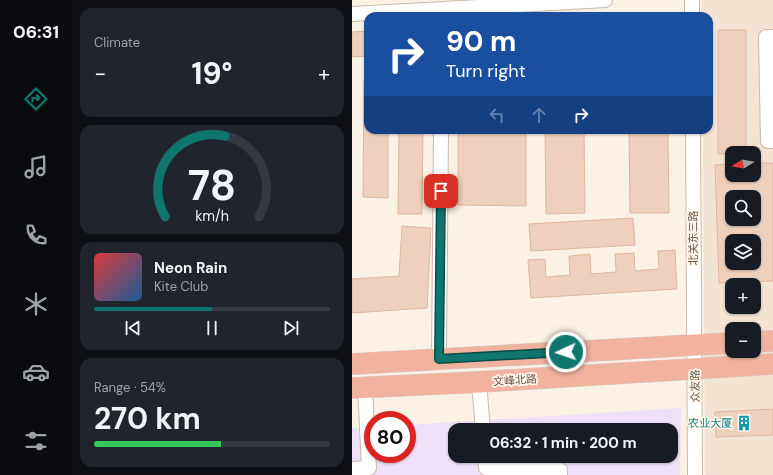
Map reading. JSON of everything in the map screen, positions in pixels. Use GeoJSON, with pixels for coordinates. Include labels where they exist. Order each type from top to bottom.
{"type":"FeatureCollection","features":[{"type":"Feature","properties":{"kind":"highway"},"geometry":{"type":"LineString","coordinates":[[761,342],[773,341]]}},
{"type":"Feature","properties":{"kind":"highway"},"geometry":{"type":"LineString","coordinates":[[352,364],[725,344]]}},
{"type":"Feature","properties":{"kind":"highway","name":"文峰北路"},"geometry":{"type":"LineString","coordinates":[[359,387],[479,382],[773,364]]}},
{"type":"Feature","properties":{"kind":"street"},"geometry":{"type":"LineString","coordinates":[[456,12],[606,0]]}},
{"type":"Feature","properties":{"kind":"street"},"geometry":{"type":"LineString","coordinates":[[692,0],[692,12]]}},
{"type":"Feature","properties":{"kind":"street"},"geometry":{"type":"LineString","coordinates":[[367,12],[421,5],[440,12]]}},
{"type":"Feature","properties":{"kind":"street"},"geometry":{"type":"LineString","coordinates":[[352,14],[364,12]]}},
{"type":"Feature","properties":{"kind":"street"},"geometry":{"type":"LineString","coordinates":[[773,37],[766,37],[768,141],[773,141]]}},
{"type":"Feature","properties":{"kind":"street"},"geometry":{"type":"LineString","coordinates":[[439,359],[441,134]]}},
{"type":"Feature","properties":{"kind":"street","name":"北关东三路"},"geometry":{"type":"LineString","coordinates":[[693,134],[694,346]]}},
{"type":"Feature","properties":{"kind":"street","name":"众友路"},"geometry":{"type":"LineString","coordinates":[[694,346],[695,475]]}},
{"type":"Feature","properties":{"kind":"street"},"geometry":{"type":"LineString","coordinates":[[479,382],[482,423]]}},
{"type":"Feature","properties":{"kind":"street"},"geometry":{"type":"LineString","coordinates":[[352,469],[369,468],[359,387]]}},
{"type":"Feature","properties":{"kind":"street"},"geometry":{"type":"LineString","coordinates":[[486,463],[486,468],[560,470],[560,475]]}},
{"type":"Feature","properties":{"kind":"shaded area"},"geometry":{"type":"Polygon","coordinates":[[[702,0],[773,0],[773,475],[705,475],[703,134],[713,134],[713,12],[702,12],[702,0]]]}},
{"type":"Feature","properties":{"kind":"shaded area"},"geometry":{"type":"Polygon","coordinates":[[[681,408],[680,475],[352,475],[352,428],[364,427],[364,463],[416,463],[416,424],[681,408]]]}},
{"type":"Feature","properties":{"kind":"building"},"geometry":{"type":"Polygon","coordinates":[[[718,30],[746,30],[746,146],[725,146],[725,154],[718,154],[718,30]]]}},
{"type":"Feature","properties":{"kind":"building"},"geometry":{"type":"Polygon","coordinates":[[[364,31],[364,56],[352,57],[352,32],[364,31]]]}},
{"type":"Feature","properties":{"kind":"building"},"geometry":{"type":"Polygon","coordinates":[[[364,81],[364,134],[388,134],[388,198],[363,197],[364,81]]]}},
{"type":"Feature","properties":{"kind":"building"},"geometry":{"type":"Polygon","coordinates":[[[399,134],[423,134],[422,214],[398,214],[399,134]]]}},
{"type":"Feature","properties":{"kind":"building"},"geometry":{"type":"Polygon","coordinates":[[[458,134],[526,134],[526,206],[458,205],[458,134]]]}},
{"type":"Feature","properties":{"kind":"building"},"geometry":{"type":"Polygon","coordinates":[[[545,134],[584,134],[585,213],[546,214],[545,134]]]}},
{"type":"Feature","properties":{"kind":"building"},"geometry":{"type":"Polygon","coordinates":[[[629,134],[668,134],[669,213],[630,213],[629,134]]]}},
{"type":"Feature","properties":{"kind":"building"},"geometry":{"type":"Polygon","coordinates":[[[761,163],[773,163],[773,281],[761,281],[761,278],[725,278],[725,283],[719,283],[715,165],[725,164],[725,182],[761,182],[761,163]]]}},
{"type":"Feature","properties":{"kind":"building"},"geometry":{"type":"Polygon","coordinates":[[[633,218],[635,245],[531,251],[529,224],[633,218]]]}},
{"type":"Feature","properties":{"kind":"building"},"geometry":{"type":"Polygon","coordinates":[[[402,226],[431,228],[427,308],[352,313],[352,279],[399,276],[402,226]]]}},
{"type":"Feature","properties":{"kind":"building"},"geometry":{"type":"Polygon","coordinates":[[[675,250],[677,289],[531,298],[528,260],[545,259],[546,277],[570,275],[569,256],[590,254],[591,274],[616,272],[615,254],[634,253],[635,271],[659,269],[658,251],[675,250]]]}},
{"type":"Feature","properties":{"kind":"building","name":"农业大厦"},"geometry":{"type":"Polygon","coordinates":[[[773,409],[773,435],[716,437],[715,412],[773,409]]]}},
{"type":"Feature","properties":{"kind":"place","name":"农业大厦"},"geometry":{"type":"Point","coordinates":[744,423]}},
{"type":"Feature","properties":{"kind":"route"},"geometry":{"type":"LineString","coordinates":[[441,191],[439,359],[566,352]]}}]}
